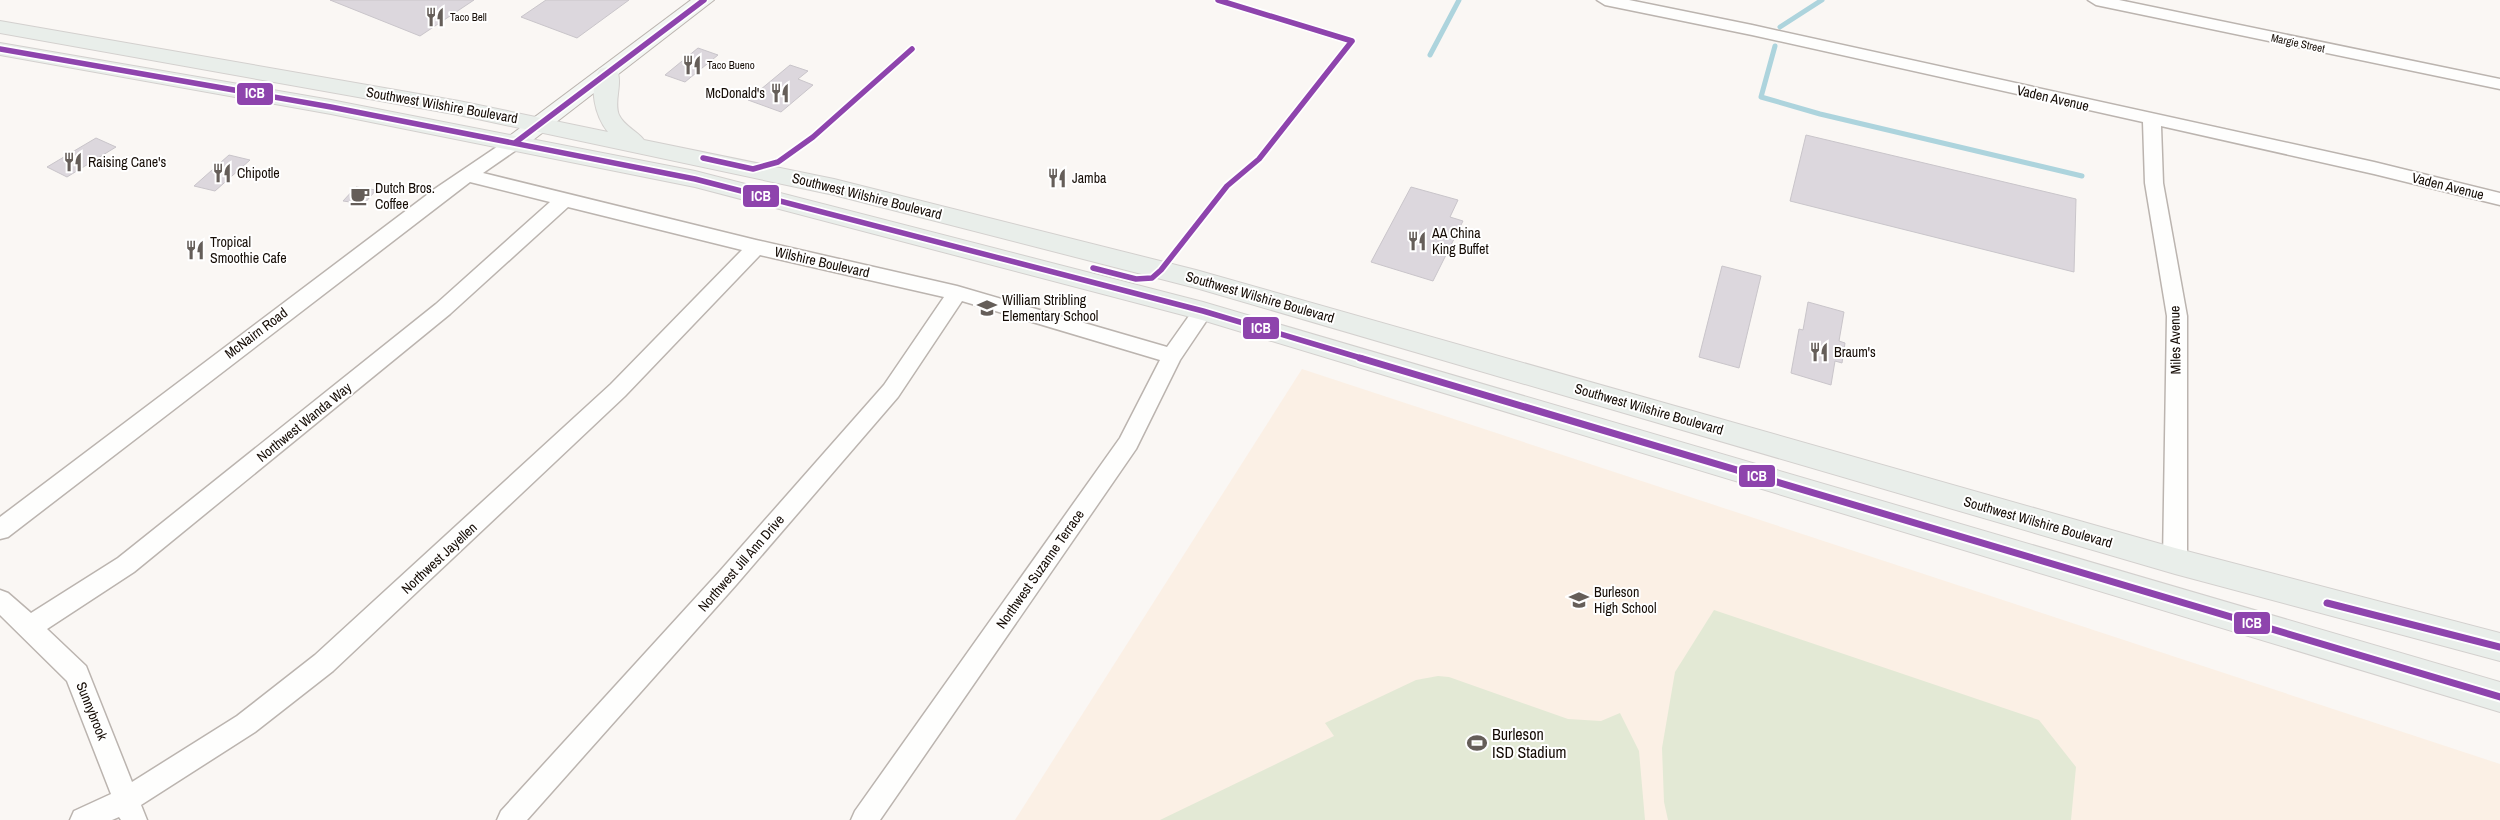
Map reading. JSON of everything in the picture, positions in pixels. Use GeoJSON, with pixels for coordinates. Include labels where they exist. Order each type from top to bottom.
{"type":"FeatureCollection","features":[{"type":"Feature","properties":{"kind":"main road"},"geometry":{"type":"LineString","coordinates":[[516,142],[704,0]]}},
{"type":"Feature","properties":{"kind":"main road","name":"Southwest Wilshire Boulevard"},"geometry":{"type":"LineString","coordinates":[[0,27],[541,123],[834,187],[1161,270],[2175,561],[2500,648]]}},
{"type":"Feature","properties":{"kind":"main road","name":"Southwest Wilshire Boulevard"},"geometry":{"type":"LineString","coordinates":[[0,49],[516,142],[695,179],[1203,311],[2500,697]]}},
{"type":"Feature","properties":{"kind":"main road"},"geometry":{"type":"LineString","coordinates":[[608,74],[605,110],[617,130],[635,144]]}},
{"type":"Feature","properties":{"kind":"main road"},"geometry":{"type":"LineString","coordinates":[[1003,259],[1042,254],[1136,279],[1152,278],[1161,270]]}},
{"type":"Feature","properties":{"kind":"main road"},"geometry":{"type":"LineString","coordinates":[[1519,404],[1529,375]]}},
{"type":"Feature","properties":{"kind":"street","name":"Vaden Avenue"},"geometry":{"type":"LineString","coordinates":[[1605,0],[1752,30],[2374,168],[2500,199]]}},
{"type":"Feature","properties":{"kind":"street","name":"Margie Street"},"geometry":{"type":"LineString","coordinates":[[2096,0],[2500,84]]}},
{"type":"Feature","properties":{"kind":"street","name":"Miles Avenue"},"geometry":{"type":"LineString","coordinates":[[2152,120],[2154,183],[2177,316],[2175,561]]}},
{"type":"Feature","properties":{"kind":"street","name":"McNairn Road"},"geometry":{"type":"LineString","coordinates":[[0,530],[294,304],[443,192],[516,142]]}},
{"type":"Feature","properties":{"kind":"street","name":"Wilshire Boulevard"},"geometry":{"type":"LineString","coordinates":[[469,176],[756,247],[957,294],[1172,356]]}},
{"type":"Feature","properties":{"kind":"street","name":"Northwest Wanda Way"},"geometry":{"type":"LineString","coordinates":[[30,627],[126,565],[443,309],[564,200]]}},
{"type":"Feature","properties":{"kind":"street","name":"Northwest Jayellen"},"geometry":{"type":"LineString","coordinates":[[83,820],[131,810],[324,663],[618,390],[756,247]]}},
{"type":"Feature","properties":{"kind":"street","name":"Northwest Jill Ann Drive"},"geometry":{"type":"LineString","coordinates":[[510,820],[728,578],[891,391],[957,294]]}},
{"type":"Feature","properties":{"kind":"street","name":"Northwest Suzanne Terrace"},"geometry":{"type":"LineString","coordinates":[[864,820],[1128,443],[1172,356],[1203,311]]}},
{"type":"Feature","properties":{"kind":"street","name":"Sunnybrook"},"geometry":{"type":"LineString","coordinates":[[0,600],[77,674],[131,810]]}},
{"type":"Feature","properties":{"kind":"shaded area","name":"Burleson High School"},"geometry":{"type":"Polygon","coordinates":[[[1302,369],[2500,764],[2500,820],[1015,820],[1302,369]]]}},
{"type":"Feature","properties":{"kind":"green space"},"geometry":{"type":"Polygon","coordinates":[[[1714,610],[2039,720],[2076,767],[2071,820],[1668,820],[1664,802],[1662,748],[1675,672],[1714,610]]]}},
{"type":"Feature","properties":{"kind":"green space","name":"Burleson ISD Stadium"},"geometry":{"type":"Polygon","coordinates":[[[1438,676],[1449,677],[1568,719],[1601,721],[1620,713],[1639,751],[1645,820],[1160,820],[1334,736],[1325,723],[1416,680],[1438,676]]]}},
{"type":"Feature","properties":{"kind":"building"},"geometry":{"type":"Polygon","coordinates":[[[330,0],[474,0],[420,36],[330,0]]]}},
{"type":"Feature","properties":{"kind":"building"},"geometry":{"type":"Polygon","coordinates":[[[546,0],[629,0],[577,38],[521,17],[546,0]]]}},
{"type":"Feature","properties":{"kind":"building","name":"Taco Bueno"},"geometry":{"type":"Polygon","coordinates":[[[698,48],[718,55],[685,82],[665,75],[698,48]]]}},
{"type":"Feature","properties":{"kind":"building","name":"McDonald's"},"geometry":{"type":"Polygon","coordinates":[[[790,65],[808,71],[798,79],[813,85],[781,112],[748,100],[790,65]]]}},
{"type":"Feature","properties":{"kind":"building"},"geometry":{"type":"Polygon","coordinates":[[[1806,135],[2076,199],[2074,272],[1790,201],[1806,135]]]}},
{"type":"Feature","properties":{"kind":"building","name":"Raising Cane's"},"geometry":{"type":"Polygon","coordinates":[[[96,138],[116,147],[67,177],[47,167],[96,138]]]}},
{"type":"Feature","properties":{"kind":"building","name":"Chipotle"},"geometry":{"type":"Polygon","coordinates":[[[229,155],[250,160],[215,191],[194,186],[229,155]]]}},
{"type":"Feature","properties":{"kind":"building","name":"Dutch Bros. Coffee"},"geometry":{"type":"Polygon","coordinates":[[[356,187],[376,190],[364,204],[343,201],[356,187]]]}},
{"type":"Feature","properties":{"kind":"building","name":"AA China King Buffet"},"geometry":{"type":"Polygon","coordinates":[[[1411,187],[1458,200],[1450,217],[1463,221],[1433,281],[1371,262],[1411,187]]]}},
{"type":"Feature","properties":{"kind":"building"},"geometry":{"type":"Polygon","coordinates":[[[1722,266],[1761,276],[1739,368],[1699,357],[1722,266]]]}},
{"type":"Feature","properties":{"kind":"building","name":"Braum's"},"geometry":{"type":"Polygon","coordinates":[[[1808,302],[1844,312],[1839,341],[1845,343],[1842,363],[1835,361],[1831,385],[1791,373],[1799,329],[1803,330],[1808,302]]]}},
{"type":"Feature","properties":{"kind":"waterway"},"geometry":{"type":"LineString","coordinates":[[1430,55],[1459,0]]}},
{"type":"Feature","properties":{"kind":"waterway"},"geometry":{"type":"LineString","coordinates":[[1780,27],[1822,0]]}},
{"type":"Feature","properties":{"kind":"waterway"},"geometry":{"type":"LineString","coordinates":[[1775,46],[1761,97],[1820,114],[2082,176]]}},
{"type":"Feature","properties":{"kind":"transit line","name":"ICB"},"geometry":{"type":"LineString","coordinates":[[516,142],[704,0]]}},
{"type":"Feature","properties":{"kind":"transit line","name":"ICB"},"geometry":{"type":"LineString","coordinates":[[1093,268],[1136,279],[1152,278],[1161,270],[1227,186],[1259,159],[1352,41],[1218,0]]}},
{"type":"Feature","properties":{"kind":"transit line","name":"ICB"},"geometry":{"type":"LineString","coordinates":[[0,49],[331,107],[695,179],[1203,311],[2500,697]]}},
{"type":"Feature","properties":{"kind":"transit line","name":"ICB"},"geometry":{"type":"LineString","coordinates":[[703,158],[753,169],[778,162],[813,137],[912,49]]}},
{"type":"Feature","properties":{"kind":"transit line","name":"ICB"},"geometry":{"type":"LineString","coordinates":[[2327,603],[2500,647]]}},
{"type":"Feature","properties":{"kind":"place","name":"Taco Bell"},"geometry":{"type":"Point","coordinates":[435,17]}},
{"type":"Feature","properties":{"kind":"place","name":"Taco Bueno"},"geometry":{"type":"Point","coordinates":[692,65]}},
{"type":"Feature","properties":{"kind":"place","name":"McDonald's"},"geometry":{"type":"Point","coordinates":[780,93]}},
{"type":"Feature","properties":{"kind":"place","name":"Raising Cane's"},"geometry":{"type":"Point","coordinates":[73,162]}},
{"type":"Feature","properties":{"kind":"place","name":"Chipotle"},"geometry":{"type":"Point","coordinates":[222,173]}},
{"type":"Feature","properties":{"kind":"place","name":"Jamba"},"geometry":{"type":"Point","coordinates":[1057,178]}},
{"type":"Feature","properties":{"kind":"place","name":"Dutch Bros. Coffee"},"geometry":{"type":"Point","coordinates":[360,196]}},
{"type":"Feature","properties":{"kind":"place","name":"AA China King Buffet"},"geometry":{"type":"Point","coordinates":[1417,241]}},
{"type":"Feature","properties":{"kind":"place","name":"Tropical Smoothie Cafe"},"geometry":{"type":"Point","coordinates":[195,250]}},
{"type":"Feature","properties":{"kind":"place","name":"William Stribling Elementary School"},"geometry":{"type":"Point","coordinates":[987,308]}},
{"type":"Feature","properties":{"kind":"place","name":"Braum's"},"geometry":{"type":"Point","coordinates":[1819,352]}},
{"type":"Feature","properties":{"kind":"place","name":"Burleson High School"},"geometry":{"type":"Point","coordinates":[1579,600]}},
{"type":"Feature","properties":{"kind":"place","name":"Burleson ISD Stadium"},"geometry":{"type":"Point","coordinates":[1477,743]}}]}
